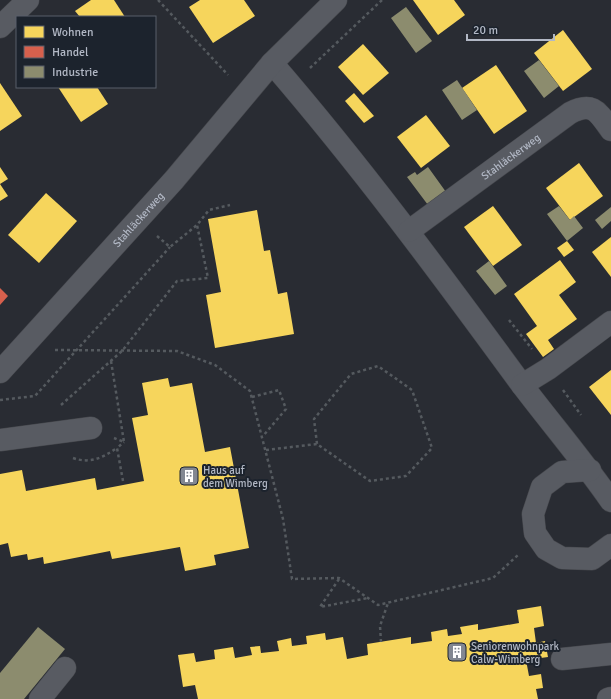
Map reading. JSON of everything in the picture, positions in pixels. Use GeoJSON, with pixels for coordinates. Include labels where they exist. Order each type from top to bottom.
{"type":"FeatureCollection","features":[{"type":"Feature","properties":{"kind":"street"},"geometry":{"type":"LineString","coordinates":[[0,27],[28,0]]}},
{"type":"Feature","properties":{"kind":"street","name":"Stahläckerweg"},"geometry":{"type":"LineString","coordinates":[[0,372],[138,219],[272,63],[336,0]]}},
{"type":"Feature","properties":{"kind":"street"},"geometry":{"type":"LineString","coordinates":[[272,63],[409,231],[522,385],[590,470],[611,501]]}},
{"type":"Feature","properties":{"kind":"street","name":"Stahläckerweg"},"geometry":{"type":"LineString","coordinates":[[409,231],[570,113],[580,108],[589,107],[598,112],[611,130]]}},
{"type":"Feature","properties":{"kind":"street"},"geometry":{"type":"LineString","coordinates":[[522,385],[548,369],[611,322]]}},
{"type":"Feature","properties":{"kind":"street"},"geometry":{"type":"LineString","coordinates":[[0,440],[91,428]]}},
{"type":"Feature","properties":{"kind":"street"},"geometry":{"type":"LineString","coordinates":[[590,470],[562,472],[542,487],[533,514],[535,533],[546,549],[562,558],[592,559],[611,545]]}},
{"type":"Feature","properties":{"kind":"street"},"geometry":{"type":"LineString","coordinates":[[562,659],[611,654]]}},
{"type":"Feature","properties":{"kind":"street"},"geometry":{"type":"LineString","coordinates":[[40,699],[65,668]]}},
{"type":"Feature","properties":{"kind":"path"},"geometry":{"type":"LineString","coordinates":[[158,0],[221,69],[248,92]]}},
{"type":"Feature","properties":{"kind":"path"},"geometry":{"type":"LineString","coordinates":[[312,67],[382,0]]}},
{"type":"Feature","properties":{"kind":"path"},"geometry":{"type":"LineString","coordinates":[[0,400],[35,396],[170,247],[197,225],[209,210],[230,205]]}},
{"type":"Feature","properties":{"kind":"path"},"geometry":{"type":"LineString","coordinates":[[138,219],[170,247]]}},
{"type":"Feature","properties":{"kind":"path"},"geometry":{"type":"LineString","coordinates":[[45,434],[56,410],[122,351],[177,281],[208,278],[197,225]]}},
{"type":"Feature","properties":{"kind":"path"},"geometry":{"type":"LineString","coordinates":[[20,350],[177,351],[215,365],[250,391],[283,519],[292,579],[339,578],[378,605],[493,578],[521,553],[535,533]]}},
{"type":"Feature","properties":{"kind":"path"},"geometry":{"type":"LineString","coordinates":[[111,361],[124,442]]}},
{"type":"Feature","properties":{"kind":"path"},"geometry":{"type":"LineString","coordinates":[[266,450],[317,444],[370,481],[406,476],[432,448],[412,390],[378,366],[351,374],[314,419],[317,444]]}},
{"type":"Feature","properties":{"kind":"path"},"geometry":{"type":"LineString","coordinates":[[252,397],[279,390],[286,409],[262,436]]}},
{"type":"Feature","properties":{"kind":"path"},"geometry":{"type":"LineString","coordinates":[[91,428],[124,442]]}},
{"type":"Feature","properties":{"kind":"path"},"geometry":{"type":"LineString","coordinates":[[123,481],[117,448],[124,442]]}},
{"type":"Feature","properties":{"kind":"path"},"geometry":{"type":"LineString","coordinates":[[339,578],[320,607],[368,598]]}},
{"type":"Feature","properties":{"kind":"path"},"geometry":{"type":"LineString","coordinates":[[381,642],[380,626],[388,603]]}},
{"type":"Feature","properties":{"kind":"building: Wohnen"},"geometry":{"type":"Polygon","coordinates":[[[91,0],[114,0],[124,16],[79,16],[75,11],[91,0]]]}},
{"type":"Feature","properties":{"kind":"building: Wohnen"},"geometry":{"type":"Polygon","coordinates":[[[200,0],[244,0],[255,16],[213,43],[189,7],[200,0]]]}},
{"type":"Feature","properties":{"kind":"building: Wohnen"},"geometry":{"type":"Polygon","coordinates":[[[413,0],[454,0],[465,15],[438,35],[413,0]]]}},
{"type":"Feature","properties":{"kind":"building: Wohnen"},"geometry":{"type":"Polygon","coordinates":[[[563,30],[592,69],[563,91],[534,53],[563,30]]]}},
{"type":"Feature","properties":{"kind":"building: Wohnen"},"geometry":{"type":"Polygon","coordinates":[[[363,44],[389,73],[363,95],[338,67],[363,44]]]}},
{"type":"Feature","properties":{"kind":"building: Wohnen"},"geometry":{"type":"Polygon","coordinates":[[[496,65],[527,111],[494,134],[462,88],[496,65]]]}},
{"type":"Feature","properties":{"kind":"building: Wohnen"},"geometry":{"type":"Polygon","coordinates":[[[0,83],[22,116],[0,131],[0,83]]]}},
{"type":"Feature","properties":{"kind":"building: Wohnen"},"geometry":{"type":"Polygon","coordinates":[[[59,88],[98,88],[108,104],[81,122],[59,88]]]}},
{"type":"Feature","properties":{"kind":"building: Wohnen"},"geometry":{"type":"Polygon","coordinates":[[[354,93],[374,116],[364,123],[345,101],[354,93]]]}},
{"type":"Feature","properties":{"kind":"building: Wohnen"},"geometry":{"type":"Polygon","coordinates":[[[426,115],[450,146],[421,168],[397,137],[426,115]]]}},
{"type":"Feature","properties":{"kind":"building: Wohnen"},"geometry":{"type":"Polygon","coordinates":[[[579,163],[603,196],[570,220],[546,188],[579,163]]]}},
{"type":"Feature","properties":{"kind":"building: Wohnen"},"geometry":{"type":"Polygon","coordinates":[[[0,167],[8,179],[0,184],[0,167]]]}},
{"type":"Feature","properties":{"kind":"building: Wohnen"},"geometry":{"type":"Polygon","coordinates":[[[0,184],[8,196],[0,201],[0,184]]]}},
{"type":"Feature","properties":{"kind":"building: Wohnen"},"geometry":{"type":"Polygon","coordinates":[[[46,193],[77,221],[39,263],[8,235],[46,193]]]}},
{"type":"Feature","properties":{"kind":"building: Wohnen"},"geometry":{"type":"Polygon","coordinates":[[[493,206],[522,245],[493,266],[464,227],[493,206]]]}},
{"type":"Feature","properties":{"kind":"building: Wohnen"},"geometry":{"type":"Polygon","coordinates":[[[257,210],[264,251],[270,250],[278,294],[287,292],[294,334],[215,348],[206,295],[221,292],[208,219],[257,210]]]}},
{"type":"Feature","properties":{"kind":"building: Wohnen"},"geometry":{"type":"Polygon","coordinates":[[[611,237],[611,277],[592,252],[611,237]]]}},
{"type":"Feature","properties":{"kind":"building: Wohnen"},"geometry":{"type":"Polygon","coordinates":[[[567,241],[574,250],[564,257],[557,248],[567,241]]]}},
{"type":"Feature","properties":{"kind":"building: Wohnen"},"geometry":{"type":"Polygon","coordinates":[[[560,260],[576,282],[559,295],[577,319],[548,340],[554,349],[543,357],[526,334],[537,326],[514,294],[560,260]]]}},
{"type":"Feature","properties":{"kind":"building: Wohnen"},"geometry":{"type":"Polygon","coordinates":[[[611,370],[611,415],[589,387],[611,370]]]}},
{"type":"Feature","properties":{"kind":"building: Wohnen","name":"Haus auf dem Wimberg"},"geometry":{"type":"Polygon","coordinates":[[[168,378],[170,387],[192,383],[205,452],[230,447],[249,548],[214,555],[216,565],[185,571],[180,547],[112,559],[110,551],[44,564],[43,557],[28,560],[27,554],[11,557],[8,543],[0,545],[0,474],[22,470],[26,491],[95,478],[97,490],[144,481],[132,418],[148,415],[142,383],[168,378]]]}},
{"type":"Feature","properties":{"kind":"building: Wohnen","name":"Seniorenwohnpark Calw-Wimberg"},"geometry":{"type":"Polygon","coordinates":[[[541,606],[544,626],[534,628],[536,643],[545,641],[548,657],[526,660],[529,676],[541,674],[543,688],[536,689],[538,699],[198,699],[195,685],[183,687],[178,655],[194,653],[196,662],[215,659],[214,650],[233,647],[235,658],[252,655],[250,647],[260,646],[261,653],[279,651],[277,641],[291,638],[292,646],[307,644],[306,636],[325,633],[326,640],[343,637],[347,659],[368,655],[367,644],[411,637],[411,644],[432,641],[431,632],[447,629],[448,636],[462,634],[460,627],[478,624],[478,630],[519,623],[517,610],[541,606]]]}},
{"type":"Feature","properties":{"kind":"building: Handel"},"geometry":{"type":"Polygon","coordinates":[[[0,288],[8,296],[0,305],[0,288]]]}},
{"type":"Feature","properties":{"kind":"building: Industrie"},"geometry":{"type":"Polygon","coordinates":[[[406,7],[432,41],[416,53],[391,18],[406,7]]]}},
{"type":"Feature","properties":{"kind":"building: Industrie"},"geometry":{"type":"Polygon","coordinates":[[[539,60],[559,86],[544,98],[524,71],[539,60]]]}},
{"type":"Feature","properties":{"kind":"building: Industrie"},"geometry":{"type":"Polygon","coordinates":[[[457,80],[477,110],[462,120],[442,90],[457,80]]]}},
{"type":"Feature","properties":{"kind":"building: Industrie"},"geometry":{"type":"Polygon","coordinates":[[[428,167],[446,192],[428,205],[407,177],[415,172],[417,175],[428,167]]]}},
{"type":"Feature","properties":{"kind":"building: Industrie"},"geometry":{"type":"Polygon","coordinates":[[[559,206],[570,220],[574,216],[583,228],[567,241],[547,214],[559,206]]]}},
{"type":"Feature","properties":{"kind":"building: Industrie"},"geometry":{"type":"Polygon","coordinates":[[[611,207],[611,221],[602,229],[595,220],[611,207]]]}},
{"type":"Feature","properties":{"kind":"building: Industrie"},"geometry":{"type":"Polygon","coordinates":[[[489,261],[507,286],[495,295],[476,271],[489,261]]]}},
{"type":"Feature","properties":{"kind":"building: Industrie"},"geometry":{"type":"Polygon","coordinates":[[[38,627],[65,649],[24,699],[0,699],[0,673],[38,627]]]}},
{"type":"Feature","properties":{"kind":"place","name":"Haus auf dem Wimberg"},"geometry":{"type":"Point","coordinates":[189,476]}},
{"type":"Feature","properties":{"kind":"place","name":"Seniorenwohnpark Calw-Wimberg"},"geometry":{"type":"Point","coordinates":[457,652]}}]}
